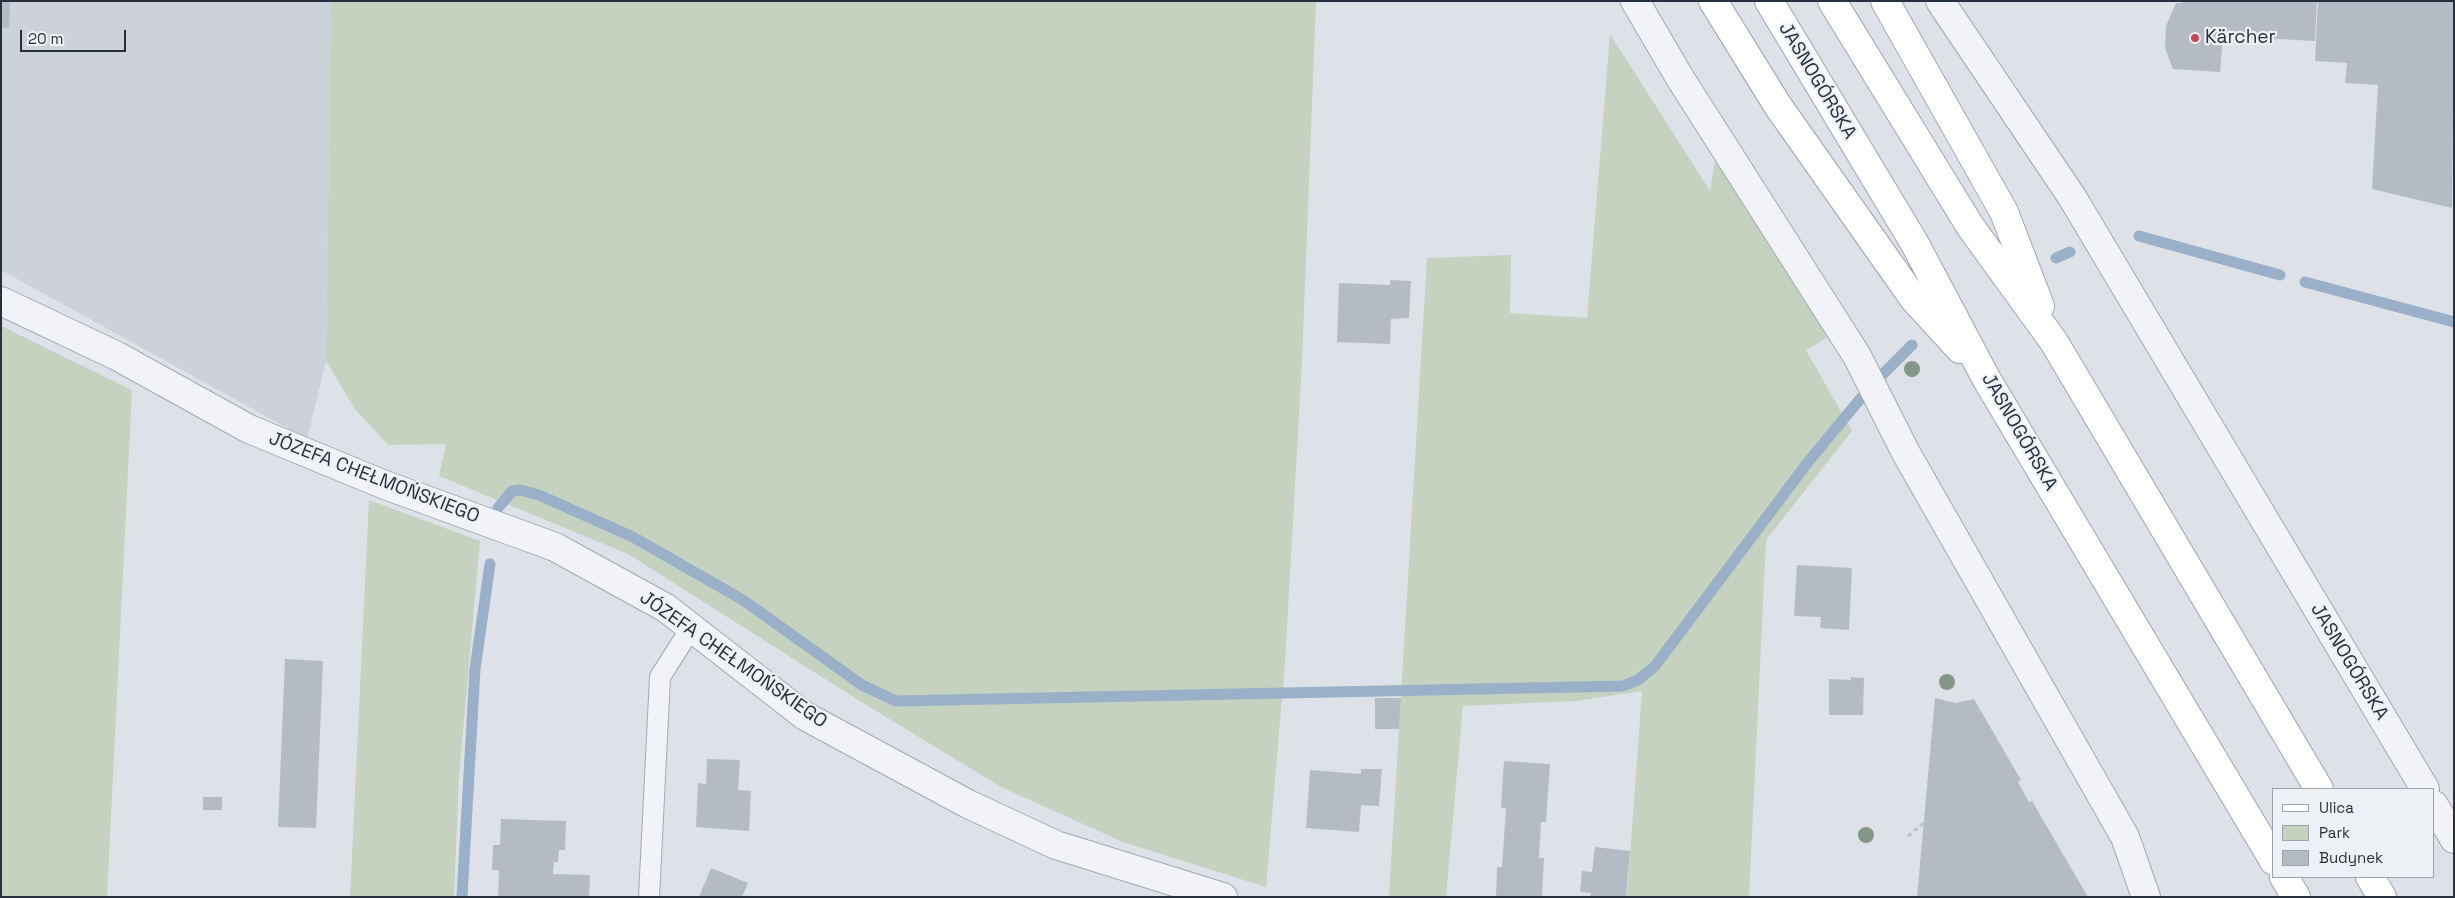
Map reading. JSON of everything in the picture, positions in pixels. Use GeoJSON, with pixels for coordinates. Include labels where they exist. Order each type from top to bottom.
{"type":"FeatureCollection","features":[{"type":"Feature","properties":{"kind":"main road"},"geometry":{"type":"LineString","coordinates":[[1713,1],[1778,106],[1914,299],[1988,380]]}},
{"type":"Feature","properties":{"kind":"main road","name":"JASNOGÓRSKA"},"geometry":{"type":"LineString","coordinates":[[1769,1],[1915,244],[1988,380],[2272,857]]}},
{"type":"Feature","properties":{"kind":"main road"},"geometry":{"type":"LineString","coordinates":[[1832,1],[1970,226],[2054,342],[2317,788]]}},
{"type":"Feature","properties":{"kind":"main road"},"geometry":{"type":"LineString","coordinates":[[1885,1],[2004,212],[2054,342]]}},
{"type":"Feature","properties":{"kind":"main road"},"geometry":{"type":"LineString","coordinates":[[2285,878],[2296,897]]}},
{"type":"Feature","properties":{"kind":"main road"},"geometry":{"type":"LineString","coordinates":[[2371,878],[2382,897]]}},
{"type":"Feature","properties":{"kind":"street"},"geometry":{"type":"LineString","coordinates":[[1635,1],[1680,78],[1856,356],[1906,453],[2125,837],[2146,897]]}},
{"type":"Feature","properties":{"kind":"street","name":"JASNOGÓRSKA"},"geometry":{"type":"LineString","coordinates":[[1940,1],[2072,197],[2423,788]]}},
{"type":"Feature","properties":{"kind":"street","name":"JÓZEFA CHEŁMOŃSKIEGO"},"geometry":{"type":"LineString","coordinates":[[1,302],[117,356],[249,429],[386,485],[555,547],[666,608],[805,716],[968,804],[1056,845],[1223,897]]}},
{"type":"Feature","properties":{"kind":"street"},"geometry":{"type":"LineString","coordinates":[[2435,807],[2454,839]]}},
{"type":"Feature","properties":{"kind":"lane"},"geometry":{"type":"LineString","coordinates":[[649,897],[660,677],[691,628]]}},
{"type":"Feature","properties":{"kind":"path"},"geometry":{"type":"LineString","coordinates":[[1908,836],[1924,823]]}},
{"type":"Feature","properties":{"kind":"shaded area"},"geometry":{"type":"Polygon","coordinates":[[[1,1],[331,1],[326,361],[307,439],[1,270],[1,1]]]}},
{"type":"Feature","properties":{"kind":"green space"},"geometry":{"type":"Polygon","coordinates":[[[331,1],[1316,1],[1302,362],[1285,662],[1266,887],[1123,842],[1001,787],[863,703],[628,554],[439,476],[446,444],[388,445],[355,409],[326,361],[331,1]]]}},
{"type":"Feature","properties":{"kind":"green space"},"geometry":{"type":"Polygon","coordinates":[[[1610,34],[1710,191],[1715,160],[1828,337],[1806,350],[1852,431],[1766,540],[1749,897],[1627,897],[1642,691],[1576,701],[1463,706],[1446,897],[1389,897],[1427,258],[1511,255],[1510,313],[1587,318],[1610,34]]]}},
{"type":"Feature","properties":{"kind":"green space"},"geometry":{"type":"Polygon","coordinates":[[[1,326],[132,390],[107,897],[1,897],[1,326]]]}},
{"type":"Feature","properties":{"kind":"green space"},"geometry":{"type":"Polygon","coordinates":[[[369,500],[480,541],[459,776],[454,897],[350,897],[369,500]]]}},
{"type":"Feature","properties":{"kind":"building"},"geometry":{"type":"Polygon","coordinates":[[[1,1],[10,1],[9,28],[1,28],[1,1]]]}},
{"type":"Feature","properties":{"kind":"building","name":"Kärcher"},"geometry":{"type":"Polygon","coordinates":[[[2182,1],[2317,1],[2315,41],[2223,36],[2220,72],[2173,69],[2165,48],[2166,26],[2176,3],[2182,3],[2182,1]]]}},
{"type":"Feature","properties":{"kind":"building"},"geometry":{"type":"Polygon","coordinates":[[[2318,1],[2454,1],[2452,208],[2372,189],[2378,85],[2345,83],[2347,63],[2315,61],[2318,1]]]}},
{"type":"Feature","properties":{"kind":"building"},"geometry":{"type":"Polygon","coordinates":[[[1390,280],[1411,281],[1409,318],[1391,319],[1390,344],[1337,342],[1339,283],[1390,285],[1390,280]]]}},
{"type":"Feature","properties":{"kind":"building"},"geometry":{"type":"Polygon","coordinates":[[[1797,565],[1852,568],[1849,630],[1820,628],[1821,617],[1794,616],[1797,565]]]}},
{"type":"Feature","properties":{"kind":"building"},"geometry":{"type":"Polygon","coordinates":[[[285,659],[323,661],[316,828],[278,827],[285,659]]]}},
{"type":"Feature","properties":{"kind":"building"},"geometry":{"type":"Polygon","coordinates":[[[1851,677],[1864,678],[1863,715],[1829,715],[1829,679],[1851,680],[1851,677]]]}},
{"type":"Feature","properties":{"kind":"building"},"geometry":{"type":"Polygon","coordinates":[[[1375,698],[1401,698],[1399,729],[1375,729],[1375,698]]]}},
{"type":"Feature","properties":{"kind":"building"},"geometry":{"type":"Polygon","coordinates":[[[1935,698],[1955,703],[1974,699],[2021,780],[2018,782],[2029,802],[2032,801],[2088,897],[1917,897],[1935,698]]]}},
{"type":"Feature","properties":{"kind":"building"},"geometry":{"type":"Polygon","coordinates":[[[707,759],[740,760],[738,790],[751,791],[749,831],[696,827],[698,783],[706,784],[707,759]]]}},
{"type":"Feature","properties":{"kind":"building"},"geometry":{"type":"Polygon","coordinates":[[[1504,761],[1550,764],[1546,822],[1541,822],[1539,858],[1544,858],[1542,897],[1496,897],[1497,867],[1502,867],[1506,808],[1501,808],[1504,761]]]}},
{"type":"Feature","properties":{"kind":"building"},"geometry":{"type":"Polygon","coordinates":[[[1361,769],[1382,769],[1379,806],[1361,805],[1359,832],[1306,828],[1310,770],[1361,774],[1361,769]]]}},
{"type":"Feature","properties":{"kind":"building"},"geometry":{"type":"Polygon","coordinates":[[[203,797],[222,797],[222,810],[203,810],[203,797]]]}},
{"type":"Feature","properties":{"kind":"building"},"geometry":{"type":"Polygon","coordinates":[[[501,819],[566,821],[565,850],[559,850],[558,862],[554,862],[553,874],[590,875],[589,897],[498,896],[499,870],[492,870],[493,845],[500,845],[501,819]]]}},
{"type":"Feature","properties":{"kind":"building"},"geometry":{"type":"Polygon","coordinates":[[[1595,847],[1630,851],[1626,897],[1590,897],[1591,893],[1580,892],[1582,871],[1592,872],[1595,847]]]}},
{"type":"Feature","properties":{"kind":"building"},"geometry":{"type":"Polygon","coordinates":[[[711,868],[748,883],[742,897],[699,897],[711,868]]]}},
{"type":"Feature","properties":{"kind":"waterway"},"geometry":{"type":"LineString","coordinates":[[2139,236],[2280,275]]}},
{"type":"Feature","properties":{"kind":"waterway"},"geometry":{"type":"LineString","coordinates":[[2056,258],[2070,252]]}},
{"type":"Feature","properties":{"kind":"waterway"},"geometry":{"type":"LineString","coordinates":[[2305,282],[2454,322]]}},
{"type":"Feature","properties":{"kind":"waterway"},"geometry":{"type":"LineString","coordinates":[[1882,375],[1912,345]]}},
{"type":"Feature","properties":{"kind":"waterway"},"geometry":{"type":"LineString","coordinates":[[498,508],[512,491],[520,490],[539,495],[633,537],[743,600],[862,685],[896,701],[1623,686],[1638,680],[1655,666],[1808,462],[1861,398]]}},
{"type":"Feature","properties":{"kind":"waterway"},"geometry":{"type":"LineString","coordinates":[[462,897],[475,669],[490,564]]}},
{"type":"Feature","properties":{"kind":"place","name":"Kärcher"},"geometry":{"type":"Point","coordinates":[2195,38]}}]}
